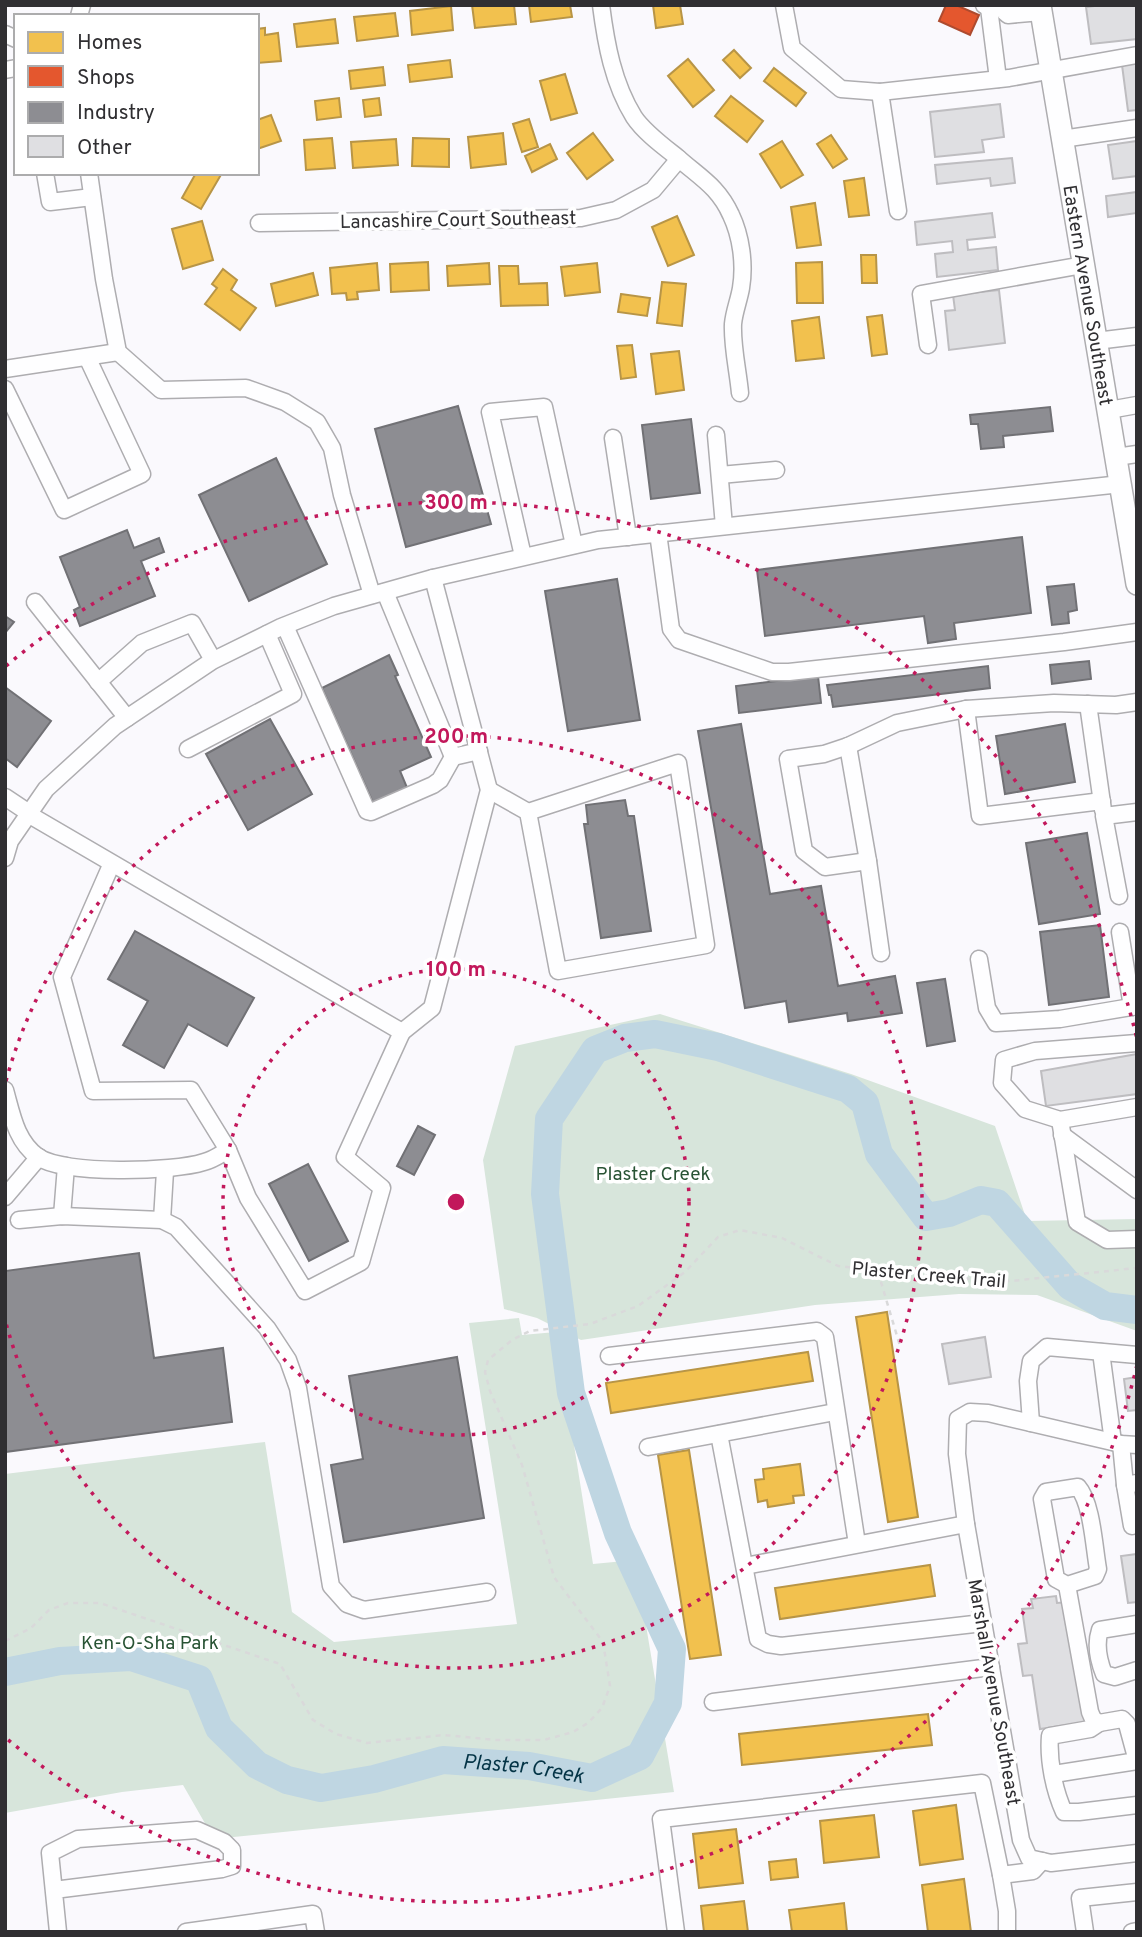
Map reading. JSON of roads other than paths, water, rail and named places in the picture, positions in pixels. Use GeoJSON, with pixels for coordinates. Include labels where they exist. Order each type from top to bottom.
{"type":"FeatureCollection","features":[{"type":"Feature","properties":{"kind":"main road","name":"Eastern Avenue Southeast"},"geometry":{"type":"LineString","coordinates":[[1041,8],[1109,410],[1127,456],[1121,484],[1134,544],[1137,584]]}},
{"type":"Feature","properties":{"kind":"street"},"geometry":{"type":"LineString","coordinates":[[601,5],[605,36],[617,83],[635,119],[701,175],[718,193],[731,214],[739,237],[742,276],[733,326],[740,393]]}},
{"type":"Feature","properties":{"kind":"street"},"geometry":{"type":"LineString","coordinates":[[785,5],[792,48],[841,89],[880,92],[998,79],[1137,55]]}},
{"type":"Feature","properties":{"kind":"street"},"geometry":{"type":"LineString","coordinates":[[994,7],[998,79]]}},
{"type":"Feature","properties":{"kind":"street"},"geometry":{"type":"LineString","coordinates":[[994,7],[1008,15],[1041,8]]}},
{"type":"Feature","properties":{"kind":"street"},"geometry":{"type":"LineString","coordinates":[[880,92],[898,211]]}},
{"type":"Feature","properties":{"kind":"street"},"geometry":{"type":"LineString","coordinates":[[1062,139],[1137,128]]}},
{"type":"Feature","properties":{"kind":"street","name":"Lancashire Court Southeast"},"geometry":{"type":"LineString","coordinates":[[259,223],[581,218],[615,210],[653,190],[679,159]]}},
{"type":"Feature","properties":{"kind":"street"},"geometry":{"type":"LineString","coordinates":[[45,175],[50,202],[93,197]]}},
{"type":"Feature","properties":{"kind":"street"},"geometry":{"type":"LineString","coordinates":[[89,175],[104,279],[118,352],[161,390],[246,388],[285,402],[317,422],[332,448],[342,495],[379,593],[453,757]]}},
{"type":"Feature","properties":{"kind":"street"},"geometry":{"type":"LineString","coordinates":[[928,345],[921,294],[1083,265]]}},
{"type":"Feature","properties":{"kind":"street"},"geometry":{"type":"LineString","coordinates":[[1096,341],[1137,336]]}},
{"type":"Feature","properties":{"kind":"street"},"geometry":{"type":"LineString","coordinates":[[5,369],[118,352]]}},
{"type":"Feature","properties":{"kind":"street"},"geometry":{"type":"LineString","coordinates":[[5,389],[64,510],[142,474],[87,357]]}},
{"type":"Feature","properties":{"kind":"street"},"geometry":{"type":"LineString","coordinates":[[1109,410],[1137,405]]}},
{"type":"Feature","properties":{"kind":"street"},"geometry":{"type":"LineString","coordinates":[[523,556],[490,412],[544,407],[574,545]]}},
{"type":"Feature","properties":{"kind":"street"},"geometry":{"type":"LineString","coordinates":[[716,435],[724,526]]}},
{"type":"Feature","properties":{"kind":"street"},"geometry":{"type":"LineString","coordinates":[[613,438],[628,537]]}},
{"type":"Feature","properties":{"kind":"street"},"geometry":{"type":"LineString","coordinates":[[720,475],[776,470]]}},
{"type":"Feature","properties":{"kind":"street"},"geometry":{"type":"LineString","coordinates":[[5,858],[10,841],[46,789],[114,726],[214,660],[334,606],[433,578],[574,545],[658,533],[1121,484]]}},
{"type":"Feature","properties":{"kind":"street"},"geometry":{"type":"LineString","coordinates":[[658,533],[671,629],[680,640],[772,672],[1137,632]]}},
{"type":"Feature","properties":{"kind":"street"},"geometry":{"type":"LineString","coordinates":[[112,863],[62,977],[93,1091],[191,1090],[228,1150],[248,1198],[305,1291],[361,1262],[382,1188],[345,1157],[402,1031],[432,1008],[489,790],[433,578]]}},
{"type":"Feature","properties":{"kind":"street"},"geometry":{"type":"LineString","coordinates":[[35,602],[127,718]]}},
{"type":"Feature","properties":{"kind":"street"},"geometry":{"type":"LineString","coordinates":[[98,682],[142,643],[192,623],[214,660]]}},
{"type":"Feature","properties":{"kind":"street"},"geometry":{"type":"LineString","coordinates":[[285,626],[366,811],[371,812],[433,785],[440,779],[453,757],[479,751]]}},
{"type":"Feature","properties":{"kind":"street"},"geometry":{"type":"LineString","coordinates":[[188,748],[293,694],[267,634]]}},
{"type":"Feature","properties":{"kind":"street"},"geometry":{"type":"LineString","coordinates":[[868,861],[825,867],[804,851],[788,759],[824,754],[897,723],[966,709],[1054,703],[1116,705],[1137,702]]}},
{"type":"Feature","properties":{"kind":"street"},"geometry":{"type":"LineString","coordinates":[[1088,704],[1119,896]]}},
{"type":"Feature","properties":{"kind":"street"},"geometry":{"type":"LineString","coordinates":[[966,709],[980,816],[1103,808],[1137,812]]}},
{"type":"Feature","properties":{"kind":"street"},"geometry":{"type":"LineString","coordinates":[[848,746],[881,953]]}},
{"type":"Feature","properties":{"kind":"street"},"geometry":{"type":"LineString","coordinates":[[489,790],[528,811],[678,762],[706,945],[558,971],[528,811]]}},
{"type":"Feature","properties":{"kind":"street"},"geometry":{"type":"LineString","coordinates":[[5,797],[112,863],[402,1031]]}},
{"type":"Feature","properties":{"kind":"street"},"geometry":{"type":"LineString","coordinates":[[979,959],[987,1008],[996,1023],[1060,1019],[1134,1006],[1120,932]]}},
{"type":"Feature","properties":{"kind":"street"},"geometry":{"type":"LineString","coordinates":[[1137,1042],[1035,1051],[1004,1060],[1002,1083],[1025,1109],[1061,1127],[1137,1190]]}},
{"type":"Feature","properties":{"kind":"street"},"geometry":{"type":"LineString","coordinates":[[5,1090],[18,1135],[38,1157],[65,1166],[165,1171],[206,1162],[228,1150]]}},
{"type":"Feature","properties":{"kind":"street"},"geometry":{"type":"LineString","coordinates":[[1061,1127],[1137,1107]]}},
{"type":"Feature","properties":{"kind":"street"},"geometry":{"type":"LineString","coordinates":[[1061,1127],[1077,1222],[1107,1240],[1137,1238]]}},
{"type":"Feature","properties":{"kind":"street"},"geometry":{"type":"LineString","coordinates":[[5,1197],[38,1157]]}},
{"type":"Feature","properties":{"kind":"street"},"geometry":{"type":"LineString","coordinates":[[62,1216],[65,1166]]}},
{"type":"Feature","properties":{"kind":"street"},"geometry":{"type":"LineString","coordinates":[[162,1220],[165,1171]]}},
{"type":"Feature","properties":{"kind":"street"},"geometry":{"type":"LineString","coordinates":[[19,1220],[62,1216],[162,1220],[176,1227],[258,1318],[288,1360],[298,1388],[331,1586],[347,1604],[364,1610],[486,1592]]}},
{"type":"Feature","properties":{"kind":"street"},"geometry":{"type":"LineString","coordinates":[[609,1356],[817,1331],[825,1337],[857,1544]]}},
{"type":"Feature","properties":{"kind":"street"},"geometry":{"type":"LineString","coordinates":[[1124,1444],[1031,1423],[1028,1381],[1031,1362],[1046,1346],[1137,1355]]}},
{"type":"Feature","properties":{"kind":"street"},"geometry":{"type":"LineString","coordinates":[[1101,1352],[1124,1444],[1131,1484],[1132,1526],[1137,1525]]}},
{"type":"Feature","properties":{"kind":"street"},"geometry":{"type":"LineString","coordinates":[[648,1447],[835,1412]]}},
{"type":"Feature","properties":{"kind":"street","name":"Marshall Avenue Southeast"},"geometry":{"type":"LineString","coordinates":[[1031,1423],[988,1413],[970,1412],[958,1419],[957,1454],[966,1524],[1021,1840],[1035,1860]]}},
{"type":"Feature","properties":{"kind":"street"},"geometry":{"type":"LineString","coordinates":[[719,1434],[758,1639],[781,1646],[983,1623]]}},
{"type":"Feature","properties":{"kind":"street"},"geometry":{"type":"LineString","coordinates":[[1078,1488],[1084,1494],[1098,1569],[1095,1576],[1067,1585],[1056,1579],[1042,1499],[1046,1492],[1078,1488]]}},
{"type":"Feature","properties":{"kind":"street"},"geometry":{"type":"LineString","coordinates":[[745,1566],[966,1524]]}},
{"type":"Feature","properties":{"kind":"street"},"geometry":{"type":"LineString","coordinates":[[1067,1585],[1090,1712],[1098,1723]]}},
{"type":"Feature","properties":{"kind":"street"},"geometry":{"type":"LineString","coordinates":[[1137,1624],[1100,1630],[1097,1640],[1104,1674],[1115,1676],[1137,1670]]}},
{"type":"Feature","properties":{"kind":"street"},"geometry":{"type":"LineString","coordinates":[[713,1702],[990,1667]]}},
{"type":"Feature","properties":{"kind":"street"},"geometry":{"type":"LineString","coordinates":[[1054,1774],[1137,1761],[1127,1724],[1122,1719],[1098,1723],[1090,1729],[1050,1736],[1049,1747],[1054,1774],[1059,1801],[1064,1812],[1137,1805]]}},
{"type":"Feature","properties":{"kind":"street"},"geometry":{"type":"LineString","coordinates":[[676,1932],[661,1819],[982,1783],[1001,1875],[1007,1932]]}},
{"type":"Feature","properties":{"kind":"street"},"geometry":{"type":"LineString","coordinates":[[54,1890],[222,1869],[232,1866],[232,1850],[224,1842],[197,1830],[78,1839],[50,1853],[58,1932]]}},
{"type":"Feature","properties":{"kind":"street"},"geometry":{"type":"LineString","coordinates":[[1001,1875],[1033,1871],[1035,1860],[1051,1863],[1137,1853]]}},
{"type":"Feature","properties":{"kind":"street"},"geometry":{"type":"LineString","coordinates":[[1085,1932],[1080,1898],[1137,1892]]}},
{"type":"Feature","properties":{"kind":"street"},"geometry":{"type":"LineString","coordinates":[[186,1932],[313,1914],[316,1932]]}},
{"type":"Feature","properties":{"kind":"waterway","name":"Plaster Creek"},"geometry":{"type":"LineString","coordinates":[[5,1672],[60,1661],[131,1657],[199,1679],[219,1728],[257,1765],[287,1780],[321,1788],[374,1779],[443,1760],[529,1766],[592,1778],[640,1756],[668,1703],[672,1649],[618,1533],[571,1393],[545,1194],[549,1119],[595,1050],[625,1038],[655,1034],[718,1047],[848,1089],[865,1103],[879,1154],[926,1217],[949,1213],[981,1200],[997,1203],[1070,1286],[1105,1306],[1137,1310]]}},
{"type":"Feature","properties":{"kind":"park label","name":"Ken-O-Sha Park"},"geometry":{"type":"Point","coordinates":[150,1642]}}]}
